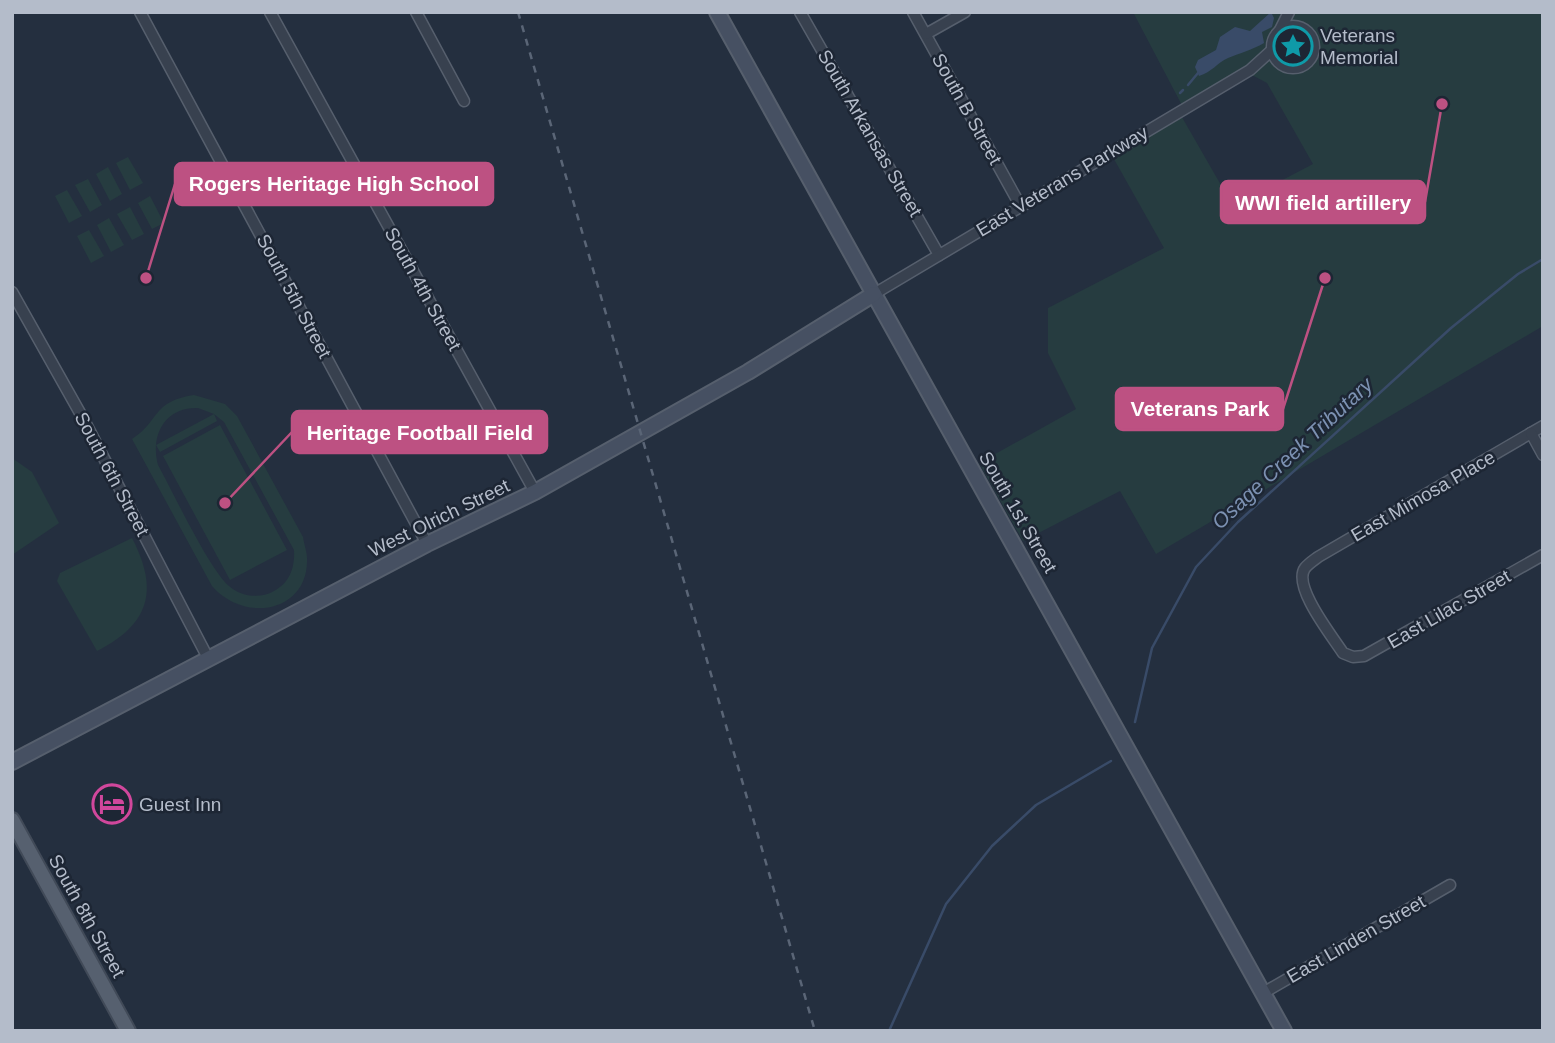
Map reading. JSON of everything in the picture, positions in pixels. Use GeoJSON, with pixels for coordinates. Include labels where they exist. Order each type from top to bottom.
{"type":"FeatureCollection","features":[{"type":"Feature","properties":{"kind":"main road","name":"South 8th Street"},"geometry":{"type":"LineString","coordinates":[[12,820],[128,1031]]}},
{"type":"Feature","properties":{"kind":"street","name":"South 5th Street"},"geometry":{"type":"LineString","coordinates":[[140,12],[427,544]]}},
{"type":"Feature","properties":{"kind":"street","name":"South 4th Street"},"geometry":{"type":"LineString","coordinates":[[270,12],[535,492]]}},
{"type":"Feature","properties":{"kind":"street"},"geometry":{"type":"LineString","coordinates":[[416,12],[464,102]]}},
{"type":"Feature","properties":{"kind":"street","name":"South 1st Street"},"geometry":{"type":"LineString","coordinates":[[717,12],[1284,1031]]}},
{"type":"Feature","properties":{"kind":"street","name":"South Arkansas Street"},"geometry":{"type":"LineString","coordinates":[[800,12],[939,255]]}},
{"type":"Feature","properties":{"kind":"street","name":"South B Street"},"geometry":{"type":"LineString","coordinates":[[913,12],[1020,205]]}},
{"type":"Feature","properties":{"kind":"street"},"geometry":{"type":"LineString","coordinates":[[926,34],[965,12]]}},
{"type":"Feature","properties":{"kind":"street"},"geometry":{"type":"LineString","coordinates":[[1280,30],[1299,26],[1289,12]]}},
{"type":"Feature","properties":{"kind":"street","name":"East Veterans Parkway"},"geometry":{"type":"LineString","coordinates":[[874,294],[1250,69],[1272,50],[1274,36],[1289,12]]}},
{"type":"Feature","properties":{"kind":"street","name":"East Veterans Parkway"},"geometry":{"type":"LineString","coordinates":[[1250,69],[1282,65],[1297,68],[1312,56],[1312,38],[1299,26]]}},
{"type":"Feature","properties":{"kind":"street"},"geometry":{"type":"LineString","coordinates":[[1272,50],[1282,65]]}},
{"type":"Feature","properties":{"kind":"street","name":"South 6th Street"},"geometry":{"type":"LineString","coordinates":[[12,292],[84,421],[208,658]]}},
{"type":"Feature","properties":{"kind":"street","name":"West Olrich Street"},"geometry":{"type":"LineString","coordinates":[[12,762],[427,544],[535,492],[748,372],[874,294]]}},
{"type":"Feature","properties":{"kind":"street","name":"East Mimosa Place"},"geometry":{"type":"LineString","coordinates":[[1353,657],[1343,653],[1305,594],[1301,582],[1304,569],[1318,557],[1543,426]]}},
{"type":"Feature","properties":{"kind":"street"},"geometry":{"type":"LineString","coordinates":[[1531,433],[1543,455]]}},
{"type":"Feature","properties":{"kind":"street","name":"East Lilac Street"},"geometry":{"type":"LineString","coordinates":[[1353,657],[1364,656],[1385,646],[1543,555]]}},
{"type":"Feature","properties":{"kind":"street","name":"East Linden Street"},"geometry":{"type":"LineString","coordinates":[[1264,993],[1450,885]]}},
{"type":"Feature","properties":{"kind":"green space"},"geometry":{"type":"Polygon","coordinates":[[[1133,12],[1543,12],[1543,326],[1156,554],[1120,491],[1023,541],[979,463],[1076,409],[1048,353],[1048,308],[1164,248],[1110,152],[1179,112],[1233,206],[1313,164],[1267,83],[1252,75],[1186,113],[1133,12]]]}},
{"type":"Feature","properties":{"kind":"green space"},"geometry":{"type":"Polygon","coordinates":[[[128,157],[143,183],[130,190],[116,163],[128,157]]]}},
{"type":"Feature","properties":{"kind":"green space"},"geometry":{"type":"Polygon","coordinates":[[[108,167],[122,194],[110,201],[96,174],[108,167]]]}},
{"type":"Feature","properties":{"kind":"green space"},"geometry":{"type":"Polygon","coordinates":[[[88,179],[102,205],[90,212],[75,185],[88,179]]]}},
{"type":"Feature","properties":{"kind":"green space"},"geometry":{"type":"Polygon","coordinates":[[[67,190],[82,216],[69,223],[55,196],[67,190]]]}},
{"type":"Feature","properties":{"kind":"green space"},"geometry":{"type":"Polygon","coordinates":[[[150,196],[164,223],[152,229],[138,203],[150,196]]]}},
{"type":"Feature","properties":{"kind":"green space"},"geometry":{"type":"Polygon","coordinates":[[[130,207],[144,234],[132,240],[117,214],[130,207]]]}},
{"type":"Feature","properties":{"kind":"green space"},"geometry":{"type":"Polygon","coordinates":[[[109,218],[124,245],[111,252],[97,225],[109,218]]]}},
{"type":"Feature","properties":{"kind":"green space"},"geometry":{"type":"Polygon","coordinates":[[[89,230],[104,256],[91,263],[77,236],[89,230]]]}},
{"type":"Feature","properties":{"kind":"green space"},"geometry":{"type":"Polygon","coordinates":[[[194,395],[225,404],[237,416],[303,537],[307,558],[305,576],[298,590],[287,601],[257,608],[241,605],[226,598],[212,586],[132,439],[163,407],[180,398],[194,395]],[[198,408],[177,412],[169,418],[158,434],[158,465],[221,577],[239,593],[251,596],[269,594],[288,579],[294,562],[294,550],[224,422],[214,414],[198,408]]]}},
{"type":"Feature","properties":{"kind":"green space"},"geometry":{"type":"Polygon","coordinates":[[[214,414],[217,421],[160,452],[156,445],[214,414]]]}},
{"type":"Feature","properties":{"kind":"green space"},"geometry":{"type":"Polygon","coordinates":[[[220,425],[287,550],[230,580],[163,456],[220,425]]]}},
{"type":"Feature","properties":{"kind":"green space"},"geometry":{"type":"Polygon","coordinates":[[[12,458],[32,472],[59,523],[12,555],[12,458]]]}},
{"type":"Feature","properties":{"kind":"green space"},"geometry":{"type":"Polygon","coordinates":[[[132,538],[145,574],[147,589],[144,604],[129,629],[97,651],[57,581],[60,573],[132,538]]]}},
{"type":"Feature","properties":{"kind":"water"},"geometry":{"type":"Polygon","coordinates":[[[1271,12],[1274,18],[1272,27],[1262,32],[1264,43],[1228,58],[1199,76],[1195,67],[1198,60],[1216,50],[1220,37],[1235,27],[1250,31],[1271,12]]]}},
{"type":"Feature","properties":{"kind":"waterway"},"geometry":{"type":"LineString","coordinates":[[1188,85],[1198,73]]}},
{"type":"Feature","properties":{"kind":"waterway"},"geometry":{"type":"LineString","coordinates":[[1180,93],[1183,90]]}},
{"type":"Feature","properties":{"kind":"waterway","name":"Osage Creek Tributary"},"geometry":{"type":"LineString","coordinates":[[1135,722],[1152,648],[1196,567],[1238,522],[1451,328],[1518,274],[1543,259]]}},
{"type":"Feature","properties":{"kind":"waterway","name":"Osage Creek Tributary"},"geometry":{"type":"LineString","coordinates":[[889,1031],[946,904],[992,846],[1036,805],[1111,761]]}},
{"type":"Feature","properties":{"kind":"railway"},"geometry":{"type":"LineString","coordinates":[[518,12],[815,1031]]}},
{"type":"Feature","properties":{"kind":"place","name":"Veterans Memorial"},"geometry":{"type":"Point","coordinates":[1293,46]}},
{"type":"Feature","properties":{"kind":"place","name":"WWI field artillery"},"geometry":{"type":"Point","coordinates":[1442,104]}},
{"type":"Feature","properties":{"kind":"place","name":"Rogers Heritage High School"},"geometry":{"type":"Point","coordinates":[146,278]}},
{"type":"Feature","properties":{"kind":"place","name":"Veterans Park"},"geometry":{"type":"Point","coordinates":[1325,278]}},
{"type":"Feature","properties":{"kind":"place","name":"Heritage Football Field"},"geometry":{"type":"Point","coordinates":[225,503]}},
{"type":"Feature","properties":{"kind":"place","name":"Guest Inn"},"geometry":{"type":"Point","coordinates":[112,804]}}]}
